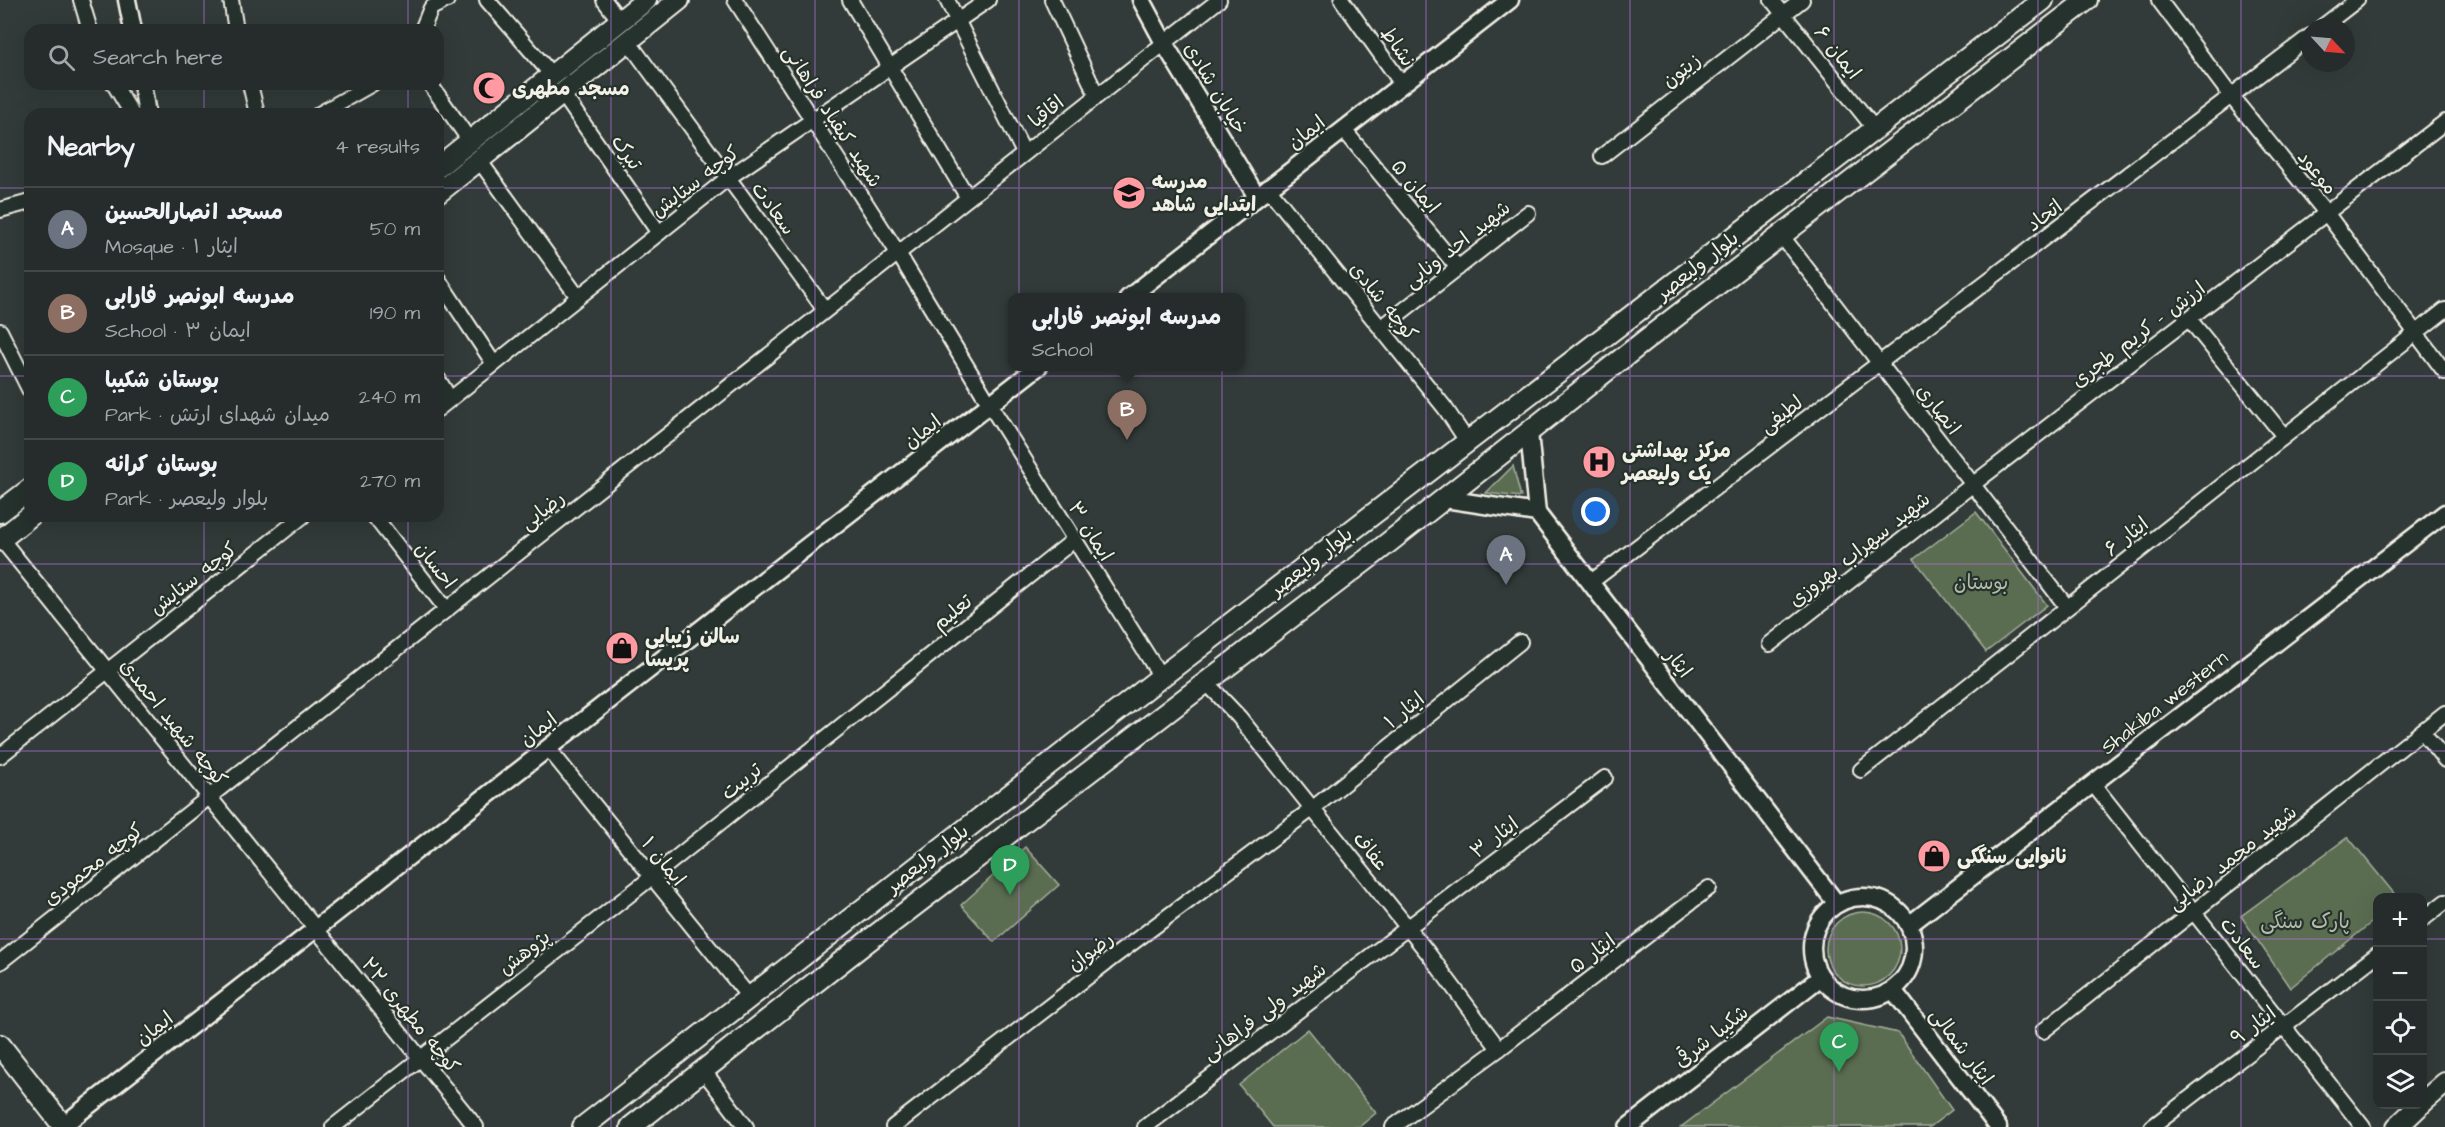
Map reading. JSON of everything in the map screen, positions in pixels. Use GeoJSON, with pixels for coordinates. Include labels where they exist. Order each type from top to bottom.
{"type":"FeatureCollection","features":[{"type":"Feature","properties":{"kind":"main road"},"geometry":{"type":"LineString","coordinates":[[444,162],[646,0]]}},
{"type":"Feature","properties":{"kind":"main road"},"geometry":{"type":"LineString","coordinates":[[444,188],[679,0]]}},
{"type":"Feature","properties":{"kind":"main road","name":"بلوار ولیعصر"},"geometry":{"type":"LineString","coordinates":[[583,1127],[1161,677],[2043,0]]}},
{"type":"Feature","properties":{"kind":"main road","name":"بلوار ولیعصر"},"geometry":{"type":"LineString","coordinates":[[631,1127],[915,904],[1445,499],[1781,234],[2087,0]]}},
{"type":"Feature","properties":{"kind":"main road"},"geometry":{"type":"LineString","coordinates":[[0,512],[24,494]]}},
{"type":"Feature","properties":{"kind":"main road"},"geometry":{"type":"LineString","coordinates":[[1,539],[24,521]]}},
{"type":"Feature","properties":{"kind":"main road"},"geometry":{"type":"LineString","coordinates":[[1161,677],[1206,682]]}},
{"type":"Feature","properties":{"kind":"main road"},"geometry":{"type":"LineString","coordinates":[[0,1045],[62,1126]]}},
{"type":"Feature","properties":{"kind":"main road"},"geometry":{"type":"LineString","coordinates":[[2427,1099],[2445,1083]]}},
{"type":"Feature","properties":{"kind":"main road"},"geometry":{"type":"LineString","coordinates":[[2397,1127],[2417,1109]]}},
{"type":"Feature","properties":{"kind":"street"},"geometry":{"type":"LineString","coordinates":[[81,0],[88,24]]}},
{"type":"Feature","properties":{"kind":"street"},"geometry":{"type":"LineString","coordinates":[[127,0],[132,24]]}},
{"type":"Feature","properties":{"kind":"street"},"geometry":{"type":"LineString","coordinates":[[231,0],[235,24]]}},
{"type":"Feature","properties":{"kind":"street"},"geometry":{"type":"LineString","coordinates":[[424,24],[429,4],[447,0]]}},
{"type":"Feature","properties":{"kind":"street"},"geometry":{"type":"LineString","coordinates":[[487,0],[552,75]]}},
{"type":"Feature","properties":{"kind":"street"},"geometry":{"type":"LineString","coordinates":[[604,0],[620,21]]}},
{"type":"Feature","properties":{"kind":"street","name":"شهید کیقباد فراهانی"},"geometry":{"type":"LineString","coordinates":[[735,0],[898,253],[990,405]]}},
{"type":"Feature","properties":{"kind":"street"},"geometry":{"type":"LineString","coordinates":[[850,0],[968,198]]}},
{"type":"Feature","properties":{"kind":"street"},"geometry":{"type":"LineString","coordinates":[[947,0],[1024,153]]}},
{"type":"Feature","properties":{"kind":"street","name":"کوچه ستایش"},"geometry":{"type":"LineString","coordinates":[[444,404],[728,178],[988,0]]}},
{"type":"Feature","properties":{"kind":"street"},"geometry":{"type":"LineString","coordinates":[[1052,0],[1097,96]]}},
{"type":"Feature","properties":{"kind":"street","name":"خیابان شادی"},"geometry":{"type":"LineString","coordinates":[[1141,0],[1164,44],[1262,193]]}},
{"type":"Feature","properties":{"kind":"street","name":"اقاقیا"},"geometry":{"type":"LineString","coordinates":[[898,253],[1219,0]]}},
{"type":"Feature","properties":{"kind":"street","name":"نشاط"},"geometry":{"type":"LineString","coordinates":[[1342,0],[1402,84]]}},
{"type":"Feature","properties":{"kind":"street","name":"ایمان"},"geometry":{"type":"LineString","coordinates":[[1133,293],[1510,0]]}},
{"type":"Feature","properties":{"kind":"street","name":"ایمان ۶"},"geometry":{"type":"LineString","coordinates":[[1772,0],[1874,128]]}},
{"type":"Feature","properties":{"kind":"street","name":"زیتون"},"geometry":{"type":"LineString","coordinates":[[1602,156],[1802,0]]}},
{"type":"Feature","properties":{"kind":"street","name":"موعود"},"geometry":{"type":"LineString","coordinates":[[2159,0],[2231,96],[2327,214],[2445,372]]}},
{"type":"Feature","properties":{"kind":"street"},"geometry":{"type":"LineString","coordinates":[[2334,18],[2357,0]]}},
{"type":"Feature","properties":{"kind":"street","name":"سعادت"},"geometry":{"type":"LineString","coordinates":[[628,40],[825,310]]}},
{"type":"Feature","properties":{"kind":"street","name":"اتحاد"},"geometry":{"type":"LineString","coordinates":[[1880,364],[2301,43]]}},
{"type":"Feature","properties":{"kind":"street"},"geometry":{"type":"LineString","coordinates":[[118,90],[128,108]]}},
{"type":"Feature","properties":{"kind":"street"},"geometry":{"type":"LineString","coordinates":[[143,90],[146,108]]}},
{"type":"Feature","properties":{"kind":"street"},"geometry":{"type":"LineString","coordinates":[[251,90],[255,108]]}},
{"type":"Feature","properties":{"kind":"street"},"geometry":{"type":"LineString","coordinates":[[338,108],[364,90]]}},
{"type":"Feature","properties":{"kind":"street"},"geometry":{"type":"LineString","coordinates":[[434,90],[470,141]]}},
{"type":"Feature","properties":{"kind":"street","name":"تبرک"},"geometry":{"type":"LineString","coordinates":[[562,93],[659,233]]}},
{"type":"Feature","properties":{"kind":"street","name":"ارزش - کریم طجری"},"geometry":{"type":"LineString","coordinates":[[1972,485],[2445,122]]}},
{"type":"Feature","properties":{"kind":"street","name":"ایمان ۵"},"geometry":{"type":"LineString","coordinates":[[1344,130],[1458,268]]}},
{"type":"Feature","properties":{"kind":"street"},"geometry":{"type":"LineString","coordinates":[[479,160],[578,297]]}},
{"type":"Feature","properties":{"kind":"street","name":"کوچه شادی"},"geometry":{"type":"LineString","coordinates":[[1262,193],[1381,328],[1445,408],[1467,441]]}},
{"type":"Feature","properties":{"kind":"street"},"geometry":{"type":"LineString","coordinates":[[0,209],[24,203]]}},
{"type":"Feature","properties":{"kind":"street","name":"شهید احد ونایی"},"geometry":{"type":"LineString","coordinates":[[1381,328],[1528,213]]}},
{"type":"Feature","properties":{"kind":"street","name":"انصاری"},"geometry":{"type":"LineString","coordinates":[[1781,234],[2067,607]]}},
{"type":"Feature","properties":{"kind":"street","name":"رضایی"},"geometry":{"type":"LineString","coordinates":[[210,797],[898,253]]}},
{"type":"Feature","properties":{"kind":"street"},"geometry":{"type":"LineString","coordinates":[[444,288],[494,364]]}},
{"type":"Feature","properties":{"kind":"street","name":"ایثار ۶"},"geometry":{"type":"LineString","coordinates":[[1861,770],[2445,310]]}},
{"type":"Feature","properties":{"kind":"street"},"geometry":{"type":"LineString","coordinates":[[2189,319],[2284,436]]}},
{"type":"Feature","properties":{"kind":"street"},"geometry":{"type":"LineString","coordinates":[[0,330],[24,379]]}},
{"type":"Feature","properties":{"kind":"street","name":"لطیفی"},"geometry":{"type":"LineString","coordinates":[[1591,582],[1880,364]]}},
{"type":"Feature","properties":{"kind":"street","name":"ایمان"},"geometry":{"type":"LineString","coordinates":[[62,1126],[1033,371]]}},
{"type":"Feature","properties":{"kind":"street"},"geometry":{"type":"LineString","coordinates":[[444,389],[450,399]]}},
{"type":"Feature","properties":{"kind":"street","name":"ایمان ۳"},"geometry":{"type":"LineString","coordinates":[[990,405],[1161,677]]}},
{"type":"Feature","properties":{"kind":"street"},"geometry":{"type":"LineString","coordinates":[[1445,499],[1537,513],[1528,432]]}},
{"type":"Feature","properties":{"kind":"street","name":"شهید سهراب بهروزی"},"geometry":{"type":"LineString","coordinates":[[1770,644],[1972,485]]}},
{"type":"Feature","properties":{"kind":"street","name":"ایثار"},"geometry":{"type":"LineString","coordinates":[[1537,513],[1837,904]]}},
{"type":"Feature","properties":{"kind":"street","name":"Shakiba western"},"geometry":{"type":"LineString","coordinates":[[1910,925],[2445,513]]}},
{"type":"Feature","properties":{"kind":"street","name":"کوچه ستایش"},"geometry":{"type":"LineString","coordinates":[[0,756],[295,522]]}},
{"type":"Feature","properties":{"kind":"street","name":"احسان"},"geometry":{"type":"LineString","coordinates":[[379,522],[447,610]]}},
{"type":"Feature","properties":{"kind":"street","name":"کوچه شهید احمدی"},"geometry":{"type":"LineString","coordinates":[[1,539],[316,929]]}},
{"type":"Feature","properties":{"kind":"street","name":"تعلیم"},"geometry":{"type":"LineString","coordinates":[[854,715],[1074,540]]}},
{"type":"Feature","properties":{"kind":"street","name":"ایثار ۱"},"geometry":{"type":"LineString","coordinates":[[1312,808],[1521,642]]}},
{"type":"Feature","properties":{"kind":"street","name":"عفاف"},"geometry":{"type":"LineString","coordinates":[[1206,682],[1239,717],[1407,926],[1499,1049]]}},
{"type":"Feature","properties":{"kind":"street","name":"شهید محمد رضایی"},"geometry":{"type":"LineString","coordinates":[[2043,1031],[2445,713]]}},
{"type":"Feature","properties":{"kind":"street","name":"تربیت"},"geometry":{"type":"LineString","coordinates":[[652,877],[854,715]]}},
{"type":"Feature","properties":{"kind":"street"},"geometry":{"type":"LineString","coordinates":[[2422,731],[2445,760]]}},
{"type":"Feature","properties":{"kind":"street","name":"ایمان ۱"},"geometry":{"type":"LineString","coordinates":[[548,748],[750,998]]}},
{"type":"Feature","properties":{"kind":"street","name":"ایثار ۳"},"geometry":{"type":"LineString","coordinates":[[1407,926],[1605,778]]}},
{"type":"Feature","properties":{"kind":"street","name":"سعادت"},"geometry":{"type":"LineString","coordinates":[[2093,784],[2363,1127]]}},
{"type":"Feature","properties":{"kind":"street","name":"کوچه محمودی"},"geometry":{"type":"LineString","coordinates":[[0,962],[210,797]]}},
{"type":"Feature","properties":{"kind":"street","name":"رضوان"},"geometry":{"type":"LineString","coordinates":[[893,1127],[1112,958],[1312,808]]}},
{"type":"Feature","properties":{"kind":"street","name":"پژوهش"},"geometry":{"type":"LineString","coordinates":[[333,1127],[652,877]]}},
{"type":"Feature","properties":{"kind":"street","name":"ایثار ۵"},"geometry":{"type":"LineString","coordinates":[[1393,1127],[1709,888]]}},
{"type":"Feature","properties":{"kind":"street"},"geometry":{"type":"LineString","coordinates":[[1864,896],[1878,898],[1896,909],[1910,925],[1914,939],[1914,953],[1907,973],[1893,990],[1879,997],[1863,999],[1846,997],[1832,989],[1821,977],[1814,962],[1812,945],[1815,929],[1824,915],[1837,904],[1850,898],[1864,896]]}},
{"type":"Feature","properties":{"kind":"street"},"geometry":{"type":"LineString","coordinates":[[2427,916],[2445,902]]}},
{"type":"Feature","properties":{"kind":"street","name":"شهید ولی فراهانی"},"geometry":{"type":"LineString","coordinates":[[1145,1127],[1407,926]]}},
{"type":"Feature","properties":{"kind":"street","name":"کوچه مطهری ۲۲"},"geometry":{"type":"LineString","coordinates":[[316,929],[476,1127]]}},
{"type":"Feature","properties":{"kind":"street","name":"ایثار ۹"},"geometry":{"type":"LineString","coordinates":[[2152,1127],[2373,958]]}},
{"type":"Feature","properties":{"kind":"street","name":"شکیبا شرقی"},"geometry":{"type":"LineString","coordinates":[[1628,1127],[1821,977]]}},
{"type":"Feature","properties":{"kind":"street","name":"ایثار شمالی"},"geometry":{"type":"LineString","coordinates":[[1893,990],[1998,1127]]}},
{"type":"Feature","properties":{"kind":"street"},"geometry":{"type":"LineString","coordinates":[[703,1070],[746,1127]]}},
{"type":"Feature","properties":{"kind":"green space"},"geometry":{"type":"Polygon","coordinates":[[[1513,466],[1521,497],[1486,493],[1513,466]]]}},
{"type":"Feature","properties":{"kind":"green space","name":"بوستان"},"geometry":{"type":"Polygon","coordinates":[[[1976,512],[2047,605],[1986,652],[1914,559],[1976,512]]]}},
{"type":"Feature","properties":{"kind":"green space","name":"پارک سنگی"},"geometry":{"type":"Polygon","coordinates":[[[2348,837],[2394,893],[2373,893],[2373,921],[2290,988],[2241,916],[2348,837]]]}},
{"type":"Feature","properties":{"kind":"green space"},"geometry":{"type":"Polygon","coordinates":[[[1025,847],[1059,885],[994,942],[961,905],[1025,847]]]}},
{"type":"Feature","properties":{"kind":"green space"},"geometry":{"type":"Polygon","coordinates":[[[1863,912],[1877,915],[1889,923],[1897,935],[1900,949],[1897,963],[1889,975],[1877,983],[1863,986],[1849,983],[1837,975],[1829,963],[1826,949],[1829,935],[1837,923],[1849,915],[1863,912]]]}},
{"type":"Feature","properties":{"kind":"green space"},"geometry":{"type":"Polygon","coordinates":[[[1827,1017],[1898,1033],[1952,1110],[1930,1127],[1681,1127],[1827,1017]]]}},
{"type":"Feature","properties":{"kind":"green space"},"geometry":{"type":"Polygon","coordinates":[[[1308,1029],[1376,1113],[1359,1127],[1273,1127],[1239,1085],[1308,1029]]]}},
{"type":"Feature","properties":{"kind":"place","name":"مسجد مطهری"},"geometry":{"type":"Point","coordinates":[489,88]}},
{"type":"Feature","properties":{"kind":"place","name":"مدرسه ابتدایی شاهد"},"geometry":{"type":"Point","coordinates":[1129,193]}},
{"type":"Feature","properties":{"kind":"place","name":"مدرسه ابونصر فارابی"},"geometry":{"type":"Point","coordinates":[1127,440]}},
{"type":"Feature","properties":{"kind":"place","name":"مرکز بهداشتی یک ولیعصر"},"geometry":{"type":"Point","coordinates":[1599,462]}},
{"type":"Feature","properties":{"kind":"place","name":"مسجد انصارالحسین"},"geometry":{"type":"Point","coordinates":[1506,585]}},
{"type":"Feature","properties":{"kind":"place","name":"سالن زیبایی پریسا"},"geometry":{"type":"Point","coordinates":[622,648]}},
{"type":"Feature","properties":{"kind":"place","name":"نانوایی سنگکی"},"geometry":{"type":"Point","coordinates":[1934,856]}},
{"type":"Feature","properties":{"kind":"place","name":"بوستان کرانه"},"geometry":{"type":"Point","coordinates":[1010,895]}},
{"type":"Feature","properties":{"kind":"place","name":"بوستان شکیبا"},"geometry":{"type":"Point","coordinates":[1839,1072]}}]}
